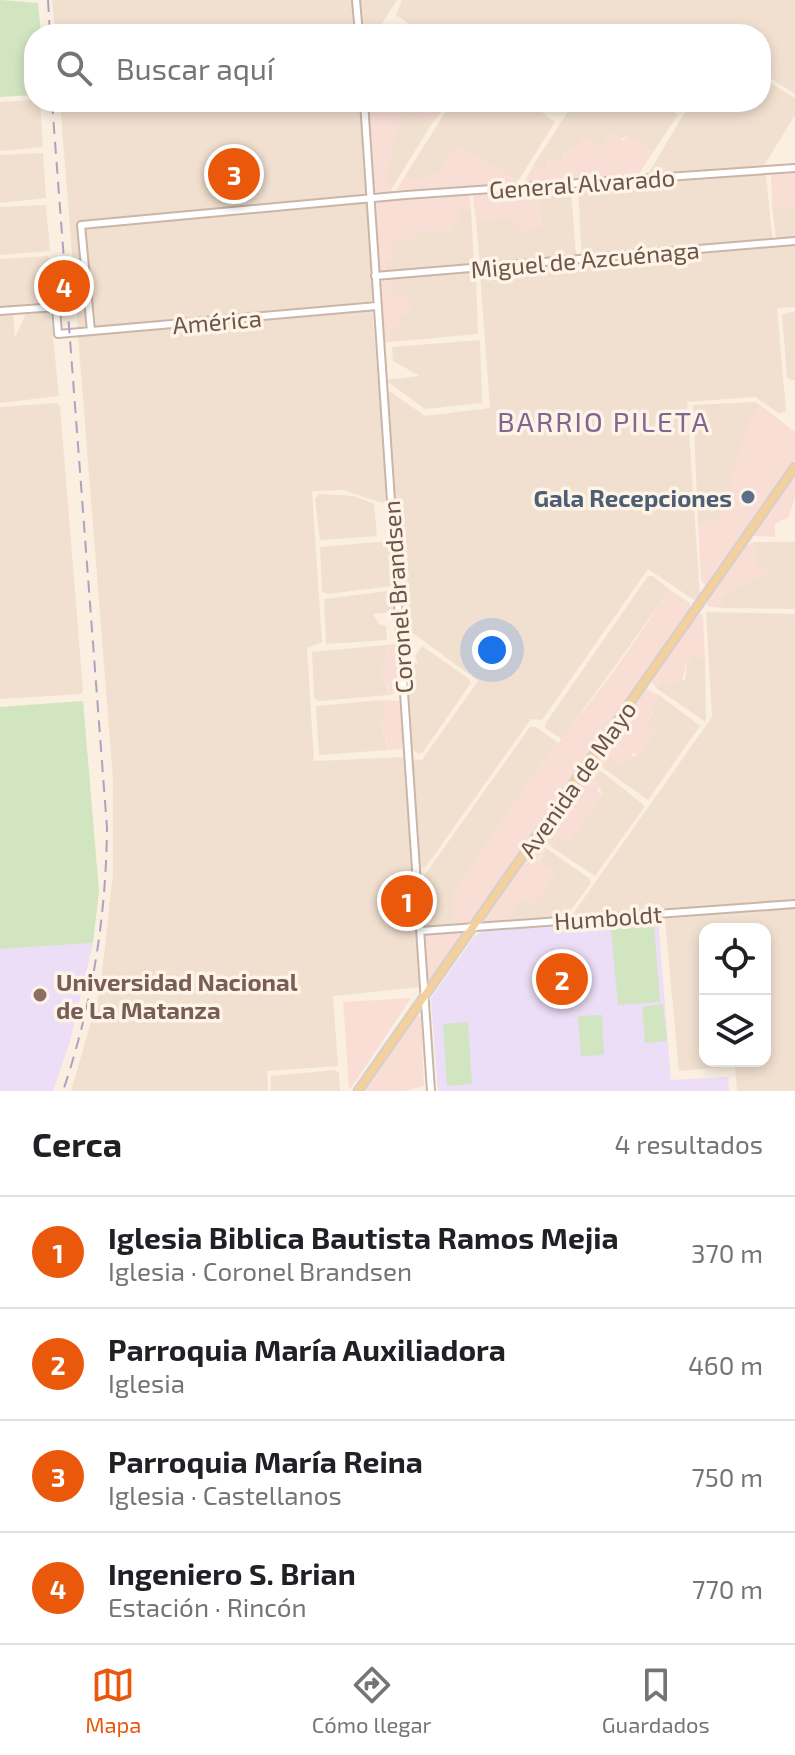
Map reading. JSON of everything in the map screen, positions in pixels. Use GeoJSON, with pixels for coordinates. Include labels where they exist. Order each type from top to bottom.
{"type":"FeatureCollection","features":[{"type":"Feature","properties":{"kind":"main road","name":"Avenida de Mayo"},"geometry":{"type":"LineString","coordinates":[[358,1091],[795,467]]}},
{"type":"Feature","properties":{"kind":"street"},"geometry":{"type":"LineString","coordinates":[[356,0],[358,24]]}},
{"type":"Feature","properties":{"kind":"street","name":"Coronel Brandsen"},"geometry":{"type":"LineString","coordinates":[[365,112],[431,1091]]}},
{"type":"Feature","properties":{"kind":"street","name":"General Alvarado"},"geometry":{"type":"LineString","coordinates":[[91,331],[81,225],[370,197],[795,168]]}},
{"type":"Feature","properties":{"kind":"street","name":"Miguel de Azcuénaga"},"geometry":{"type":"LineString","coordinates":[[375,276],[795,241]]}},
{"type":"Feature","properties":{"kind":"street","name":"América"},"geometry":{"type":"LineString","coordinates":[[0,311],[56,307],[58,334],[377,306]]}},
{"type":"Feature","properties":{"kind":"street","name":"Humboldt"},"geometry":{"type":"LineString","coordinates":[[421,931],[795,904]]}},
{"type":"Feature","properties":{"kind":"shaded area"},"geometry":{"type":"Polygon","coordinates":[[[52,0],[354,0],[355,24],[54,24],[52,0]]]}},
{"type":"Feature","properties":{"kind":"shaded area"},"geometry":{"type":"Polygon","coordinates":[[[359,0],[397,0],[382,24],[360,24],[359,0]]]}},
{"type":"Feature","properties":{"kind":"shaded area"},"geometry":{"type":"Polygon","coordinates":[[[402,0],[795,0],[795,94],[771,78],[771,24],[409,24],[396,15],[402,0]]]}},
{"type":"Feature","properties":{"kind":"shaded area"},"geometry":{"type":"Polygon","coordinates":[[[771,83],[795,98],[795,115],[763,167],[648,174],[685,112],[771,112],[771,83]]]}},
{"type":"Feature","properties":{"kind":"shaded area"},"geometry":{"type":"Polygon","coordinates":[[[24,101],[24,112],[41,112],[43,147],[0,151],[0,102],[24,101]]]}},
{"type":"Feature","properties":{"kind":"shaded area"},"geometry":{"type":"Polygon","coordinates":[[[61,112],[362,112],[374,301],[78,330],[61,112]]]}},
{"type":"Feature","properties":{"kind":"shaded area"},"geometry":{"type":"Polygon","coordinates":[[[367,112],[401,112],[384,180],[393,187],[389,193],[372,192],[367,112]]]}},
{"type":"Feature","properties":{"kind":"shaded area"},"geometry":{"type":"Polygon","coordinates":[[[401,112],[414,112],[432,123],[393,187],[384,180],[401,112]]]}},
{"type":"Feature","properties":{"kind":"shaded area"},"geometry":{"type":"Polygon","coordinates":[[[413,112],[441,112],[432,123],[413,112]]]}},
{"type":"Feature","properties":{"kind":"shaded area"},"geometry":{"type":"Polygon","coordinates":[[[446,112],[542,112],[555,122],[518,181],[457,146],[439,174],[414,181],[405,176],[446,112]]]}},
{"type":"Feature","properties":{"kind":"shaded area"},"geometry":{"type":"Polygon","coordinates":[[[568,112],[675,112],[678,115],[653,152],[627,136],[601,148],[581,143],[562,154],[563,162],[556,166],[548,161],[547,172],[534,164],[568,112]]]}},
{"type":"Feature","properties":{"kind":"shaded area"},"geometry":{"type":"Polygon","coordinates":[[[611,132],[623,140],[627,136],[653,152],[639,174],[528,184],[525,181],[534,164],[547,172],[548,161],[555,165],[556,157],[563,162],[562,154],[581,143],[582,136],[601,148],[611,132]]]}},
{"type":"Feature","properties":{"kind":"shaded area"},"geometry":{"type":"Polygon","coordinates":[[[457,146],[518,181],[512,185],[396,190],[405,176],[414,180],[439,174],[457,146]]]}},
{"type":"Feature","properties":{"kind":"shaded area"},"geometry":{"type":"Polygon","coordinates":[[[43,153],[46,198],[0,203],[0,155],[43,153]]]}},
{"type":"Feature","properties":{"kind":"shaded area"},"geometry":{"type":"Polygon","coordinates":[[[795,171],[795,205],[772,206],[771,174],[795,171]]]}},
{"type":"Feature","properties":{"kind":"shaded area"},"geometry":{"type":"Polygon","coordinates":[[[766,174],[773,245],[795,244],[795,307],[777,308],[786,411],[780,414],[755,397],[687,402],[700,596],[694,600],[648,569],[542,720],[531,719],[425,868],[420,867],[412,759],[422,760],[478,681],[402,625],[386,394],[391,392],[425,416],[490,408],[480,274],[582,262],[578,186],[766,174]]]}},
{"type":"Feature","properties":{"kind":"shaded area"},"geometry":{"type":"Polygon","coordinates":[[[567,186],[571,191],[576,254],[573,257],[480,265],[476,220],[518,217],[541,228],[538,188],[567,186]]]}},
{"type":"Feature","properties":{"kind":"shaded area"},"geometry":{"type":"Polygon","coordinates":[[[538,188],[541,228],[519,231],[517,217],[476,220],[473,198],[476,193],[538,188]]]}},
{"type":"Feature","properties":{"kind":"shaded area"},"geometry":{"type":"Polygon","coordinates":[[[469,194],[471,209],[458,209],[459,223],[453,223],[453,229],[410,233],[410,240],[393,241],[393,259],[386,259],[386,274],[378,272],[374,199],[469,194]]]}},
{"type":"Feature","properties":{"kind":"shaded area"},"geometry":{"type":"Polygon","coordinates":[[[46,205],[50,251],[0,255],[0,207],[46,205]]]}},
{"type":"Feature","properties":{"kind":"shaded area"},"geometry":{"type":"Polygon","coordinates":[[[795,205],[795,240],[776,239],[772,206],[795,205]]]}},
{"type":"Feature","properties":{"kind":"shaded area"},"geometry":{"type":"Polygon","coordinates":[[[458,209],[471,209],[474,266],[386,274],[385,259],[393,258],[393,240],[410,233],[453,229],[453,223],[458,223],[458,209]]]}},
{"type":"Feature","properties":{"kind":"shaded area"},"geometry":{"type":"Polygon","coordinates":[[[47,256],[51,260],[53,303],[0,308],[0,259],[47,256]]]}},
{"type":"Feature","properties":{"kind":"shaded area"},"geometry":{"type":"Polygon","coordinates":[[[472,272],[476,275],[478,334],[390,342],[389,328],[399,326],[399,315],[410,313],[391,296],[390,277],[472,272]]]}},
{"type":"Feature","properties":{"kind":"shaded area"},"geometry":{"type":"Polygon","coordinates":[[[390,277],[391,296],[409,295],[410,314],[399,315],[400,326],[389,328],[390,342],[385,343],[382,339],[378,282],[390,277]]]}},
{"type":"Feature","properties":{"kind":"shaded area"},"geometry":{"type":"Polygon","coordinates":[[[372,308],[388,500],[382,503],[343,490],[312,491],[322,642],[307,648],[314,761],[406,757],[421,987],[333,996],[338,1066],[267,1071],[268,1091],[71,1091],[100,991],[113,873],[113,779],[78,335],[372,308]]]}},
{"type":"Feature","properties":{"kind":"shaded area"},"geometry":{"type":"Polygon","coordinates":[[[50,310],[59,396],[0,403],[0,313],[13,312],[15,338],[27,311],[50,310]]]}},
{"type":"Feature","properties":{"kind":"shaded area"},"geometry":{"type":"Polygon","coordinates":[[[795,311],[795,380],[791,380],[787,377],[782,315],[795,311]]]}},
{"type":"Feature","properties":{"kind":"shaded area"},"geometry":{"type":"Polygon","coordinates":[[[480,340],[482,403],[425,409],[385,380],[420,376],[393,361],[392,347],[480,340]]]}},
{"type":"Feature","properties":{"kind":"shaded area"},"geometry":{"type":"Polygon","coordinates":[[[755,402],[760,405],[719,522],[698,523],[693,405],[755,402]]]}},
{"type":"Feature","properties":{"kind":"shaded area"},"geometry":{"type":"Polygon","coordinates":[[[56,403],[60,406],[83,690],[81,694],[0,699],[0,407],[56,403]]]}},
{"type":"Feature","properties":{"kind":"shaded area"},"geometry":{"type":"Polygon","coordinates":[[[760,405],[795,432],[795,459],[705,585],[701,580],[698,523],[719,522],[748,421],[760,405]]]}},
{"type":"Feature","properties":{"kind":"shaded area"},"geometry":{"type":"Polygon","coordinates":[[[795,476],[795,497],[789,517],[775,524],[775,537],[755,536],[754,533],[795,476]]]}},
{"type":"Feature","properties":{"kind":"shaded area"},"geometry":{"type":"Polygon","coordinates":[[[319,494],[354,496],[374,504],[377,536],[320,540],[315,499],[319,494]]]}},
{"type":"Feature","properties":{"kind":"shaded area"},"geometry":{"type":"Polygon","coordinates":[[[389,541],[393,586],[327,594],[322,591],[320,547],[389,541]]]}},
{"type":"Feature","properties":{"kind":"shaded area"},"geometry":{"type":"Polygon","coordinates":[[[755,542],[795,542],[795,609],[721,608],[721,596],[768,572],[754,562],[755,542]]]}},
{"type":"Feature","properties":{"kind":"shaded area"},"geometry":{"type":"Polygon","coordinates":[[[755,542],[754,562],[769,572],[722,596],[721,608],[707,606],[708,597],[746,545],[755,542]]]}},
{"type":"Feature","properties":{"kind":"shaded area"},"geometry":{"type":"Polygon","coordinates":[[[648,576],[653,576],[670,590],[562,739],[545,728],[545,724],[648,576]]]}},
{"type":"Feature","properties":{"kind":"shaded area"},"geometry":{"type":"Polygon","coordinates":[[[670,590],[690,603],[690,608],[469,924],[454,927],[453,892],[529,781],[614,671],[670,590]]]}},
{"type":"Feature","properties":{"kind":"shaded area"},"geometry":{"type":"Polygon","coordinates":[[[388,591],[394,597],[395,612],[373,614],[379,624],[386,626],[387,640],[326,644],[324,599],[388,591]]]}},
{"type":"Feature","properties":{"kind":"shaded area"},"geometry":{"type":"Polygon","coordinates":[[[706,612],[795,614],[795,1091],[737,1091],[735,1067],[771,1067],[771,923],[699,923],[699,1067],[724,1067],[679,1071],[664,910],[570,918],[712,717],[706,612]]]}},
{"type":"Feature","properties":{"kind":"shaded area"},"geometry":{"type":"Polygon","coordinates":[[[698,613],[703,615],[705,660],[694,653],[687,663],[681,685],[674,682],[670,687],[661,681],[656,688],[651,680],[698,613]]]}},
{"type":"Feature","properties":{"kind":"shaded area"},"geometry":{"type":"Polygon","coordinates":[[[396,644],[401,691],[389,695],[388,684],[383,684],[381,663],[387,662],[386,645],[396,644]]]}},
{"type":"Feature","properties":{"kind":"shaded area"},"geometry":{"type":"Polygon","coordinates":[[[386,645],[387,662],[382,663],[389,695],[319,701],[314,698],[312,652],[386,645]]]}},
{"type":"Feature","properties":{"kind":"shaded area"},"geometry":{"type":"Polygon","coordinates":[[[422,646],[471,683],[423,752],[418,754],[410,747],[404,663],[418,663],[415,656],[422,646]]]}},
{"type":"Feature","properties":{"kind":"shaded area"},"geometry":{"type":"Polygon","coordinates":[[[694,653],[705,660],[706,722],[656,688],[661,680],[685,680],[687,663],[694,653]]]}},
{"type":"Feature","properties":{"kind":"shaded area"},"geometry":{"type":"Polygon","coordinates":[[[645,688],[659,695],[650,708],[654,712],[646,722],[657,730],[638,756],[633,753],[623,767],[610,758],[603,768],[595,760],[645,688]]]}},
{"type":"Feature","properties":{"kind":"shaded area"},"geometry":{"type":"Polygon","coordinates":[[[659,695],[700,726],[648,800],[603,768],[610,757],[638,756],[657,730],[646,723],[654,712],[649,708],[659,695]]]}},
{"type":"Feature","properties":{"kind":"shaded area"},"geometry":{"type":"Polygon","coordinates":[[[383,700],[385,723],[381,724],[388,750],[319,755],[316,706],[383,700]]]}},
{"type":"Feature","properties":{"kind":"shaded area"},"geometry":{"type":"Polygon","coordinates":[[[383,700],[402,701],[402,749],[388,750],[386,739],[382,739],[383,700]]]}},
{"type":"Feature","properties":{"kind":"shaded area"},"geometry":{"type":"Polygon","coordinates":[[[530,727],[536,727],[558,743],[529,781],[454,927],[425,928],[421,880],[530,727]]]}},
{"type":"Feature","properties":{"kind":"shaded area"},"geometry":{"type":"Polygon","coordinates":[[[590,766],[601,771],[595,780],[601,785],[597,791],[603,795],[569,843],[558,836],[551,847],[541,837],[590,766]]]}},
{"type":"Feature","properties":{"kind":"shaded area"},"geometry":{"type":"Polygon","coordinates":[[[601,771],[645,806],[595,876],[551,847],[558,836],[569,842],[603,795],[595,780],[601,771]]]}},
{"type":"Feature","properties":{"kind":"shaded area"},"geometry":{"type":"Polygon","coordinates":[[[537,844],[546,848],[538,860],[556,873],[533,906],[522,898],[511,914],[511,922],[483,923],[537,844]]]}},
{"type":"Feature","properties":{"kind":"shaded area"},"geometry":{"type":"Polygon","coordinates":[[[546,848],[590,879],[591,883],[565,918],[511,922],[511,914],[546,848]]]}},
{"type":"Feature","properties":{"kind":"shaded area"},"geometry":{"type":"Polygon","coordinates":[[[658,918],[671,1080],[728,1077],[729,1091],[438,1091],[431,998],[474,937],[483,931],[658,918]]]}},
{"type":"Feature","properties":{"kind":"shaded area"},"geometry":{"type":"Polygon","coordinates":[[[462,931],[463,935],[428,981],[423,935],[462,931]]]}},
{"type":"Feature","properties":{"kind":"shaded area","name":"Universidad Nacional de La Matanza"},"geometry":{"type":"Polygon","coordinates":[[[93,943],[70,1041],[53,1091],[0,1091],[0,949],[93,943]]]}},
{"type":"Feature","properties":{"kind":"shaded area"},"geometry":{"type":"Polygon","coordinates":[[[411,998],[351,1088],[349,1087],[343,1002],[411,998]]]}},
{"type":"Feature","properties":{"kind":"shaded area"},"geometry":{"type":"Polygon","coordinates":[[[417,1016],[421,1017],[424,1086],[404,1091],[365,1091],[417,1016]]]}},
{"type":"Feature","properties":{"kind":"shaded area"},"geometry":{"type":"Polygon","coordinates":[[[335,1070],[339,1073],[340,1091],[271,1091],[271,1076],[335,1070]]]}},
{"type":"Feature","properties":{"kind":"green space"},"geometry":{"type":"Polygon","coordinates":[[[0,0],[38,3],[40,24],[24,24],[24,96],[0,97],[0,0]]]}},
{"type":"Feature","properties":{"kind":"green space"},"geometry":{"type":"Polygon","coordinates":[[[83,701],[99,891],[93,943],[0,949],[0,707],[83,701]]]}},
{"type":"Feature","properties":{"kind":"green space"},"geometry":{"type":"Polygon","coordinates":[[[654,926],[660,1002],[618,1005],[611,929],[654,926]]]}},
{"type":"Feature","properties":{"kind":"green space"},"geometry":{"type":"Polygon","coordinates":[[[663,1004],[667,1041],[645,1043],[642,1007],[663,1004]]]}},
{"type":"Feature","properties":{"kind":"green space"},"geometry":{"type":"Polygon","coordinates":[[[602,1015],[604,1055],[581,1056],[578,1016],[602,1015]]]}},
{"type":"Feature","properties":{"kind":"green space"},"geometry":{"type":"Polygon","coordinates":[[[468,1022],[472,1084],[447,1086],[443,1024],[468,1022]]]}},
{"type":"Feature","properties":{"kind":"railway"},"geometry":{"type":"LineString","coordinates":[[48,0],[49,24]]}},
{"type":"Feature","properties":{"kind":"railway"},"geometry":{"type":"LineString","coordinates":[[53,112],[107,828],[104,895],[96,961],[82,1026],[63,1091]]}},
{"type":"Feature","properties":{"kind":"place","name":"Parroquia María Reina"},"geometry":{"type":"Point","coordinates":[234,174]}},
{"type":"Feature","properties":{"kind":"place","name":"Ingeniero S. Brian"},"geometry":{"type":"Point","coordinates":[64,286]}},
{"type":"Feature","properties":{"kind":"place","name":"Gala Recepciones"},"geometry":{"type":"Point","coordinates":[748,497]}},
{"type":"Feature","properties":{"kind":"place","name":"Iglesia Biblica Bautista Ramos Mejia"},"geometry":{"type":"Point","coordinates":[407,901]}},
{"type":"Feature","properties":{"kind":"place","name":"Parroquia María Auxiliadora"},"geometry":{"type":"Point","coordinates":[562,979]}},
{"type":"Feature","properties":{"kind":"place","name":"Universidad Nacional de La Matanza"},"geometry":{"type":"Point","coordinates":[40,995]}},
{"type":"Feature","properties":{"kind":"district","name":"BARRIO PILETA"},"geometry":{"type":"Point","coordinates":[604,421]}}]}
